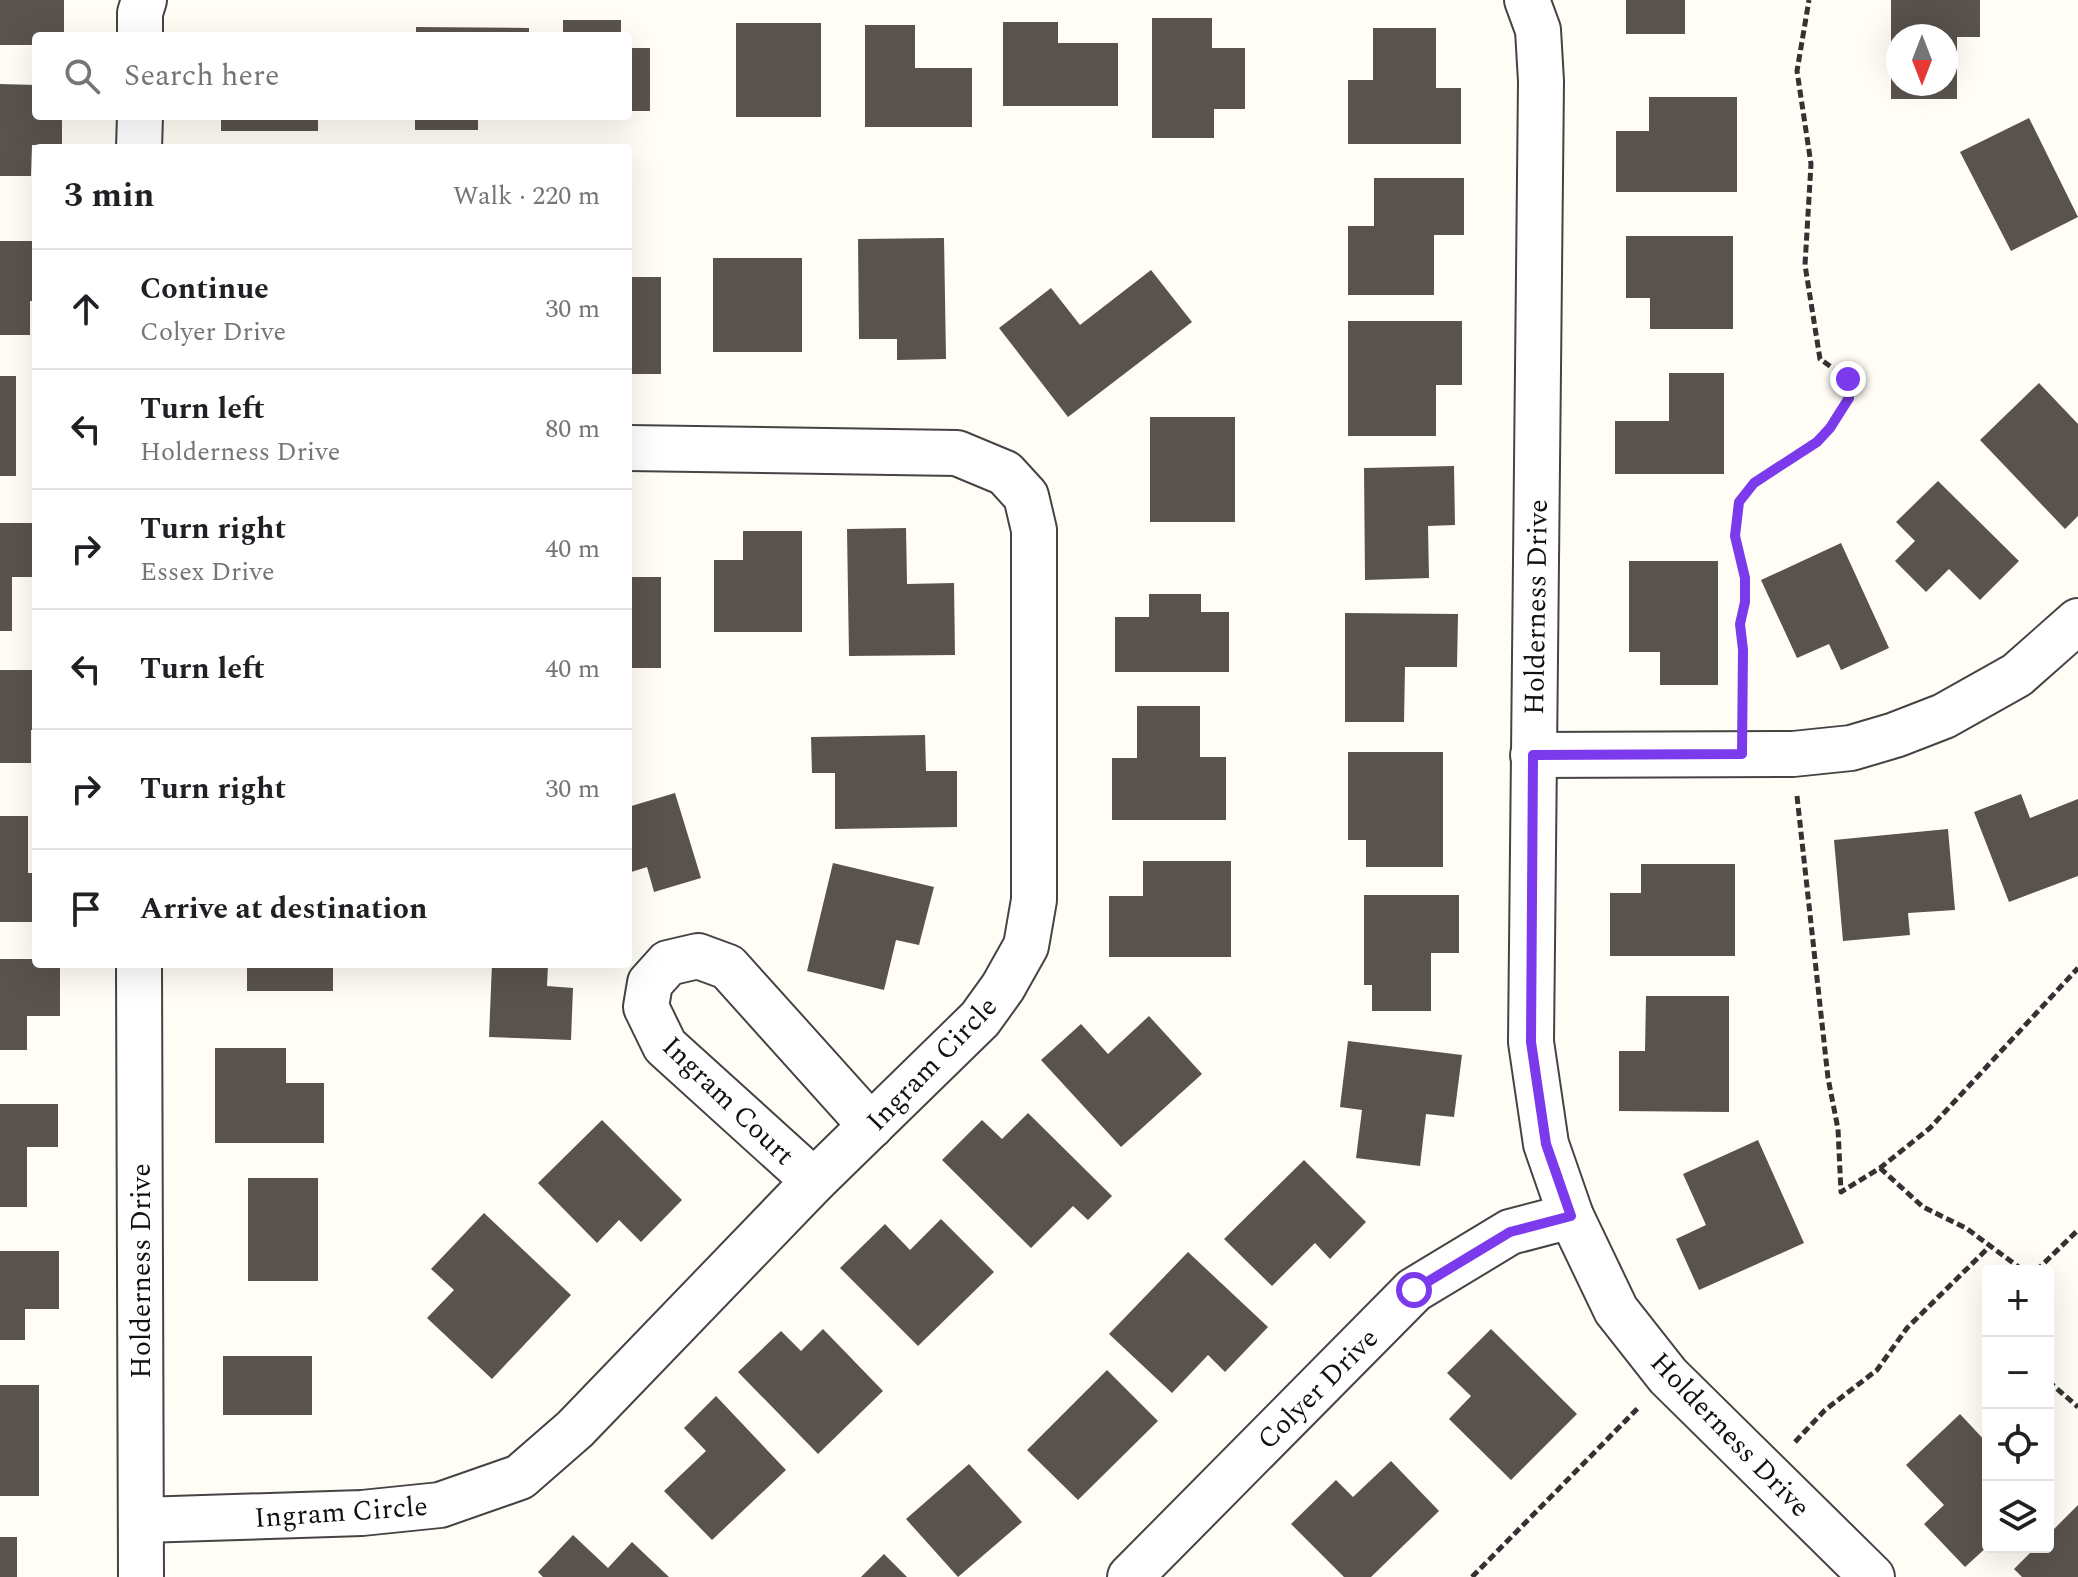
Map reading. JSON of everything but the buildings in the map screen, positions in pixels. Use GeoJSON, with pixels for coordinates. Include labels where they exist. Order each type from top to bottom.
{"type":"FeatureCollection","features":[{"type":"Feature","properties":{"kind":"street"},"geometry":{"type":"LineString","coordinates":[[140,32],[144,0]]}},
{"type":"Feature","properties":{"kind":"street","name":"Holderness Drive"},"geometry":{"type":"LineString","coordinates":[[1527,0],[1538,30],[1541,81],[1531,1042],[1546,1144],[1571,1216],[1616,1310],[1668,1376],[1872,1577]]}},
{"type":"Feature","properties":{"kind":"street"},"geometry":{"type":"LineString","coordinates":[[139,144],[140,120]]}},
{"type":"Feature","properties":{"kind":"street","name":"Ingram Circle"},"geometry":{"type":"LineString","coordinates":[[142,1520],[362,1513],[440,1505],[520,1477],[575,1429],[814,1181],[980,1019],[1026,946],[1034,900],[1034,530],[1026,496],[1005,473],[957,453],[632,448]]}},
{"type":"Feature","properties":{"kind":"street"},"geometry":{"type":"LineString","coordinates":[[1533,755],[1793,754],[1851,748],[1944,716],[2017,675],[2078,621]]}},
{"type":"Feature","properties":{"kind":"street","name":"Ingram Court"},"geometry":{"type":"LineString","coordinates":[[814,1181],[665,1046],[646,1007],[650,983],[668,963],[698,956],[728,967],[871,1126]]}},
{"type":"Feature","properties":{"kind":"street","name":"Holderness Drive"},"geometry":{"type":"LineString","coordinates":[[139,968],[141,1577]]}},
{"type":"Feature","properties":{"kind":"street","name":"Colyer Drive"},"geometry":{"type":"LineString","coordinates":[[1130,1577],[1414,1290],[1510,1232],[1571,1216]]}},
{"type":"Feature","properties":{"kind":"path"},"geometry":{"type":"LineString","coordinates":[[1742,754],[1743,650],[1740,624],[1745,602],[1745,578],[1735,536],[1739,502],[1754,483],[1817,442],[1849,398],[1848,379],[1820,359],[1805,265],[1811,164],[1797,71],[1809,0]]}},
{"type":"Feature","properties":{"kind":"path"},"geometry":{"type":"LineString","coordinates":[[1793,754],[1828,1078],[1838,1129],[1841,1192],[1880,1168],[1930,1128],[2078,968]]}},
{"type":"Feature","properties":{"kind":"path"},"geometry":{"type":"LineString","coordinates":[[1880,1168],[1923,1207],[1966,1228],[2016,1265]]}},
{"type":"Feature","properties":{"kind":"path"},"geometry":{"type":"LineString","coordinates":[[2042,1265],[2078,1230]]}},
{"type":"Feature","properties":{"kind":"path"},"geometry":{"type":"LineString","coordinates":[[1766,1471],[1825,1410],[1877,1370],[1907,1328],[1991,1245]]}},
{"type":"Feature","properties":{"kind":"path"},"geometry":{"type":"LineString","coordinates":[[1472,1577],[1668,1376]]}},
{"type":"Feature","properties":{"kind":"path"},"geometry":{"type":"LineString","coordinates":[[2054,1386],[2078,1407]]}},
{"type":"Feature","properties":{"kind":"route"},"geometry":{"type":"LineString","coordinates":[[1414,1290],[1510,1232],[1571,1216],[1546,1144],[1531,1042],[1533,755],[1742,754],[1743,650],[1740,624],[1745,602],[1745,578],[1735,536],[1739,502],[1754,483],[1817,442],[1830,428],[1849,398],[1848,379]]}}]}
